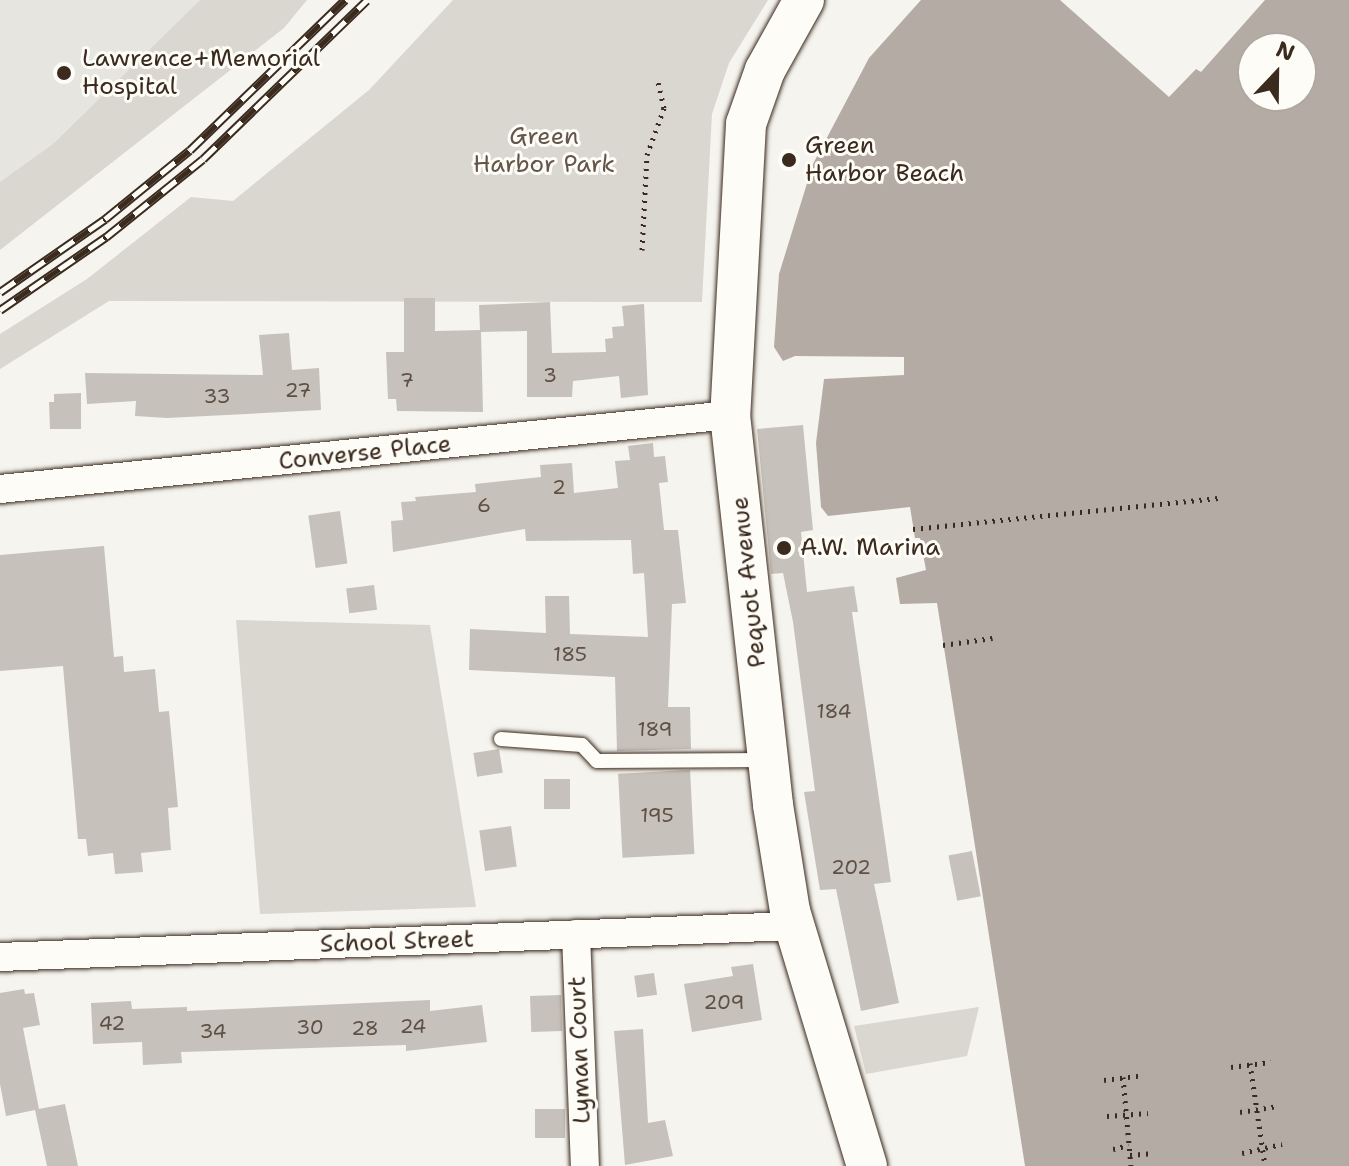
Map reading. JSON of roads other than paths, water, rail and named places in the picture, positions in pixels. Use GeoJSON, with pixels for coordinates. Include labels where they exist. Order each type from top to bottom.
{"type":"FeatureCollection","features":[{"type":"Feature","properties":{"kind":"street","name":"Pequot Avenue"},"geometry":{"type":"LineString","coordinates":[[804,0],[760,79],[746,124],[730,415],[767,760],[793,926],[867,1166]]}},
{"type":"Feature","properties":{"kind":"street","name":"Converse Place"},"geometry":{"type":"LineString","coordinates":[[0,489],[730,415]]}},
{"type":"Feature","properties":{"kind":"street","name":"School Street"},"geometry":{"type":"LineString","coordinates":[[0,957],[793,926]]}},
{"type":"Feature","properties":{"kind":"street","name":"Lyman Court"},"geometry":{"type":"LineString","coordinates":[[576,934],[585,1166]]}},
{"type":"Feature","properties":{"kind":"lane"},"geometry":{"type":"LineString","coordinates":[[501,739],[582,745],[597,761],[767,760]]}},
{"type":"Feature","properties":{"kind":"railway"},"geometry":{"type":"LineString","coordinates":[[0,292],[105,219],[190,150],[345,0]]}},
{"type":"Feature","properties":{"kind":"railway"},"geometry":{"type":"LineString","coordinates":[[0,310],[106,237],[203,159],[367,0]]}},
{"type":"Feature","properties":{"kind":"place","name":"Lawrence+Memorial Hospital"},"geometry":{"type":"Point","coordinates":[64,73]}},
{"type":"Feature","properties":{"kind":"place","name":"Green Harbor Beach"},"geometry":{"type":"Point","coordinates":[789,160]}},
{"type":"Feature","properties":{"kind":"place","name":"A.W. Marina"},"geometry":{"type":"Point","coordinates":[784,548]}},
{"type":"Feature","properties":{"kind":"park label","name":"Green Harbor Park"},"geometry":{"type":"Point","coordinates":[544,151]}}]}
